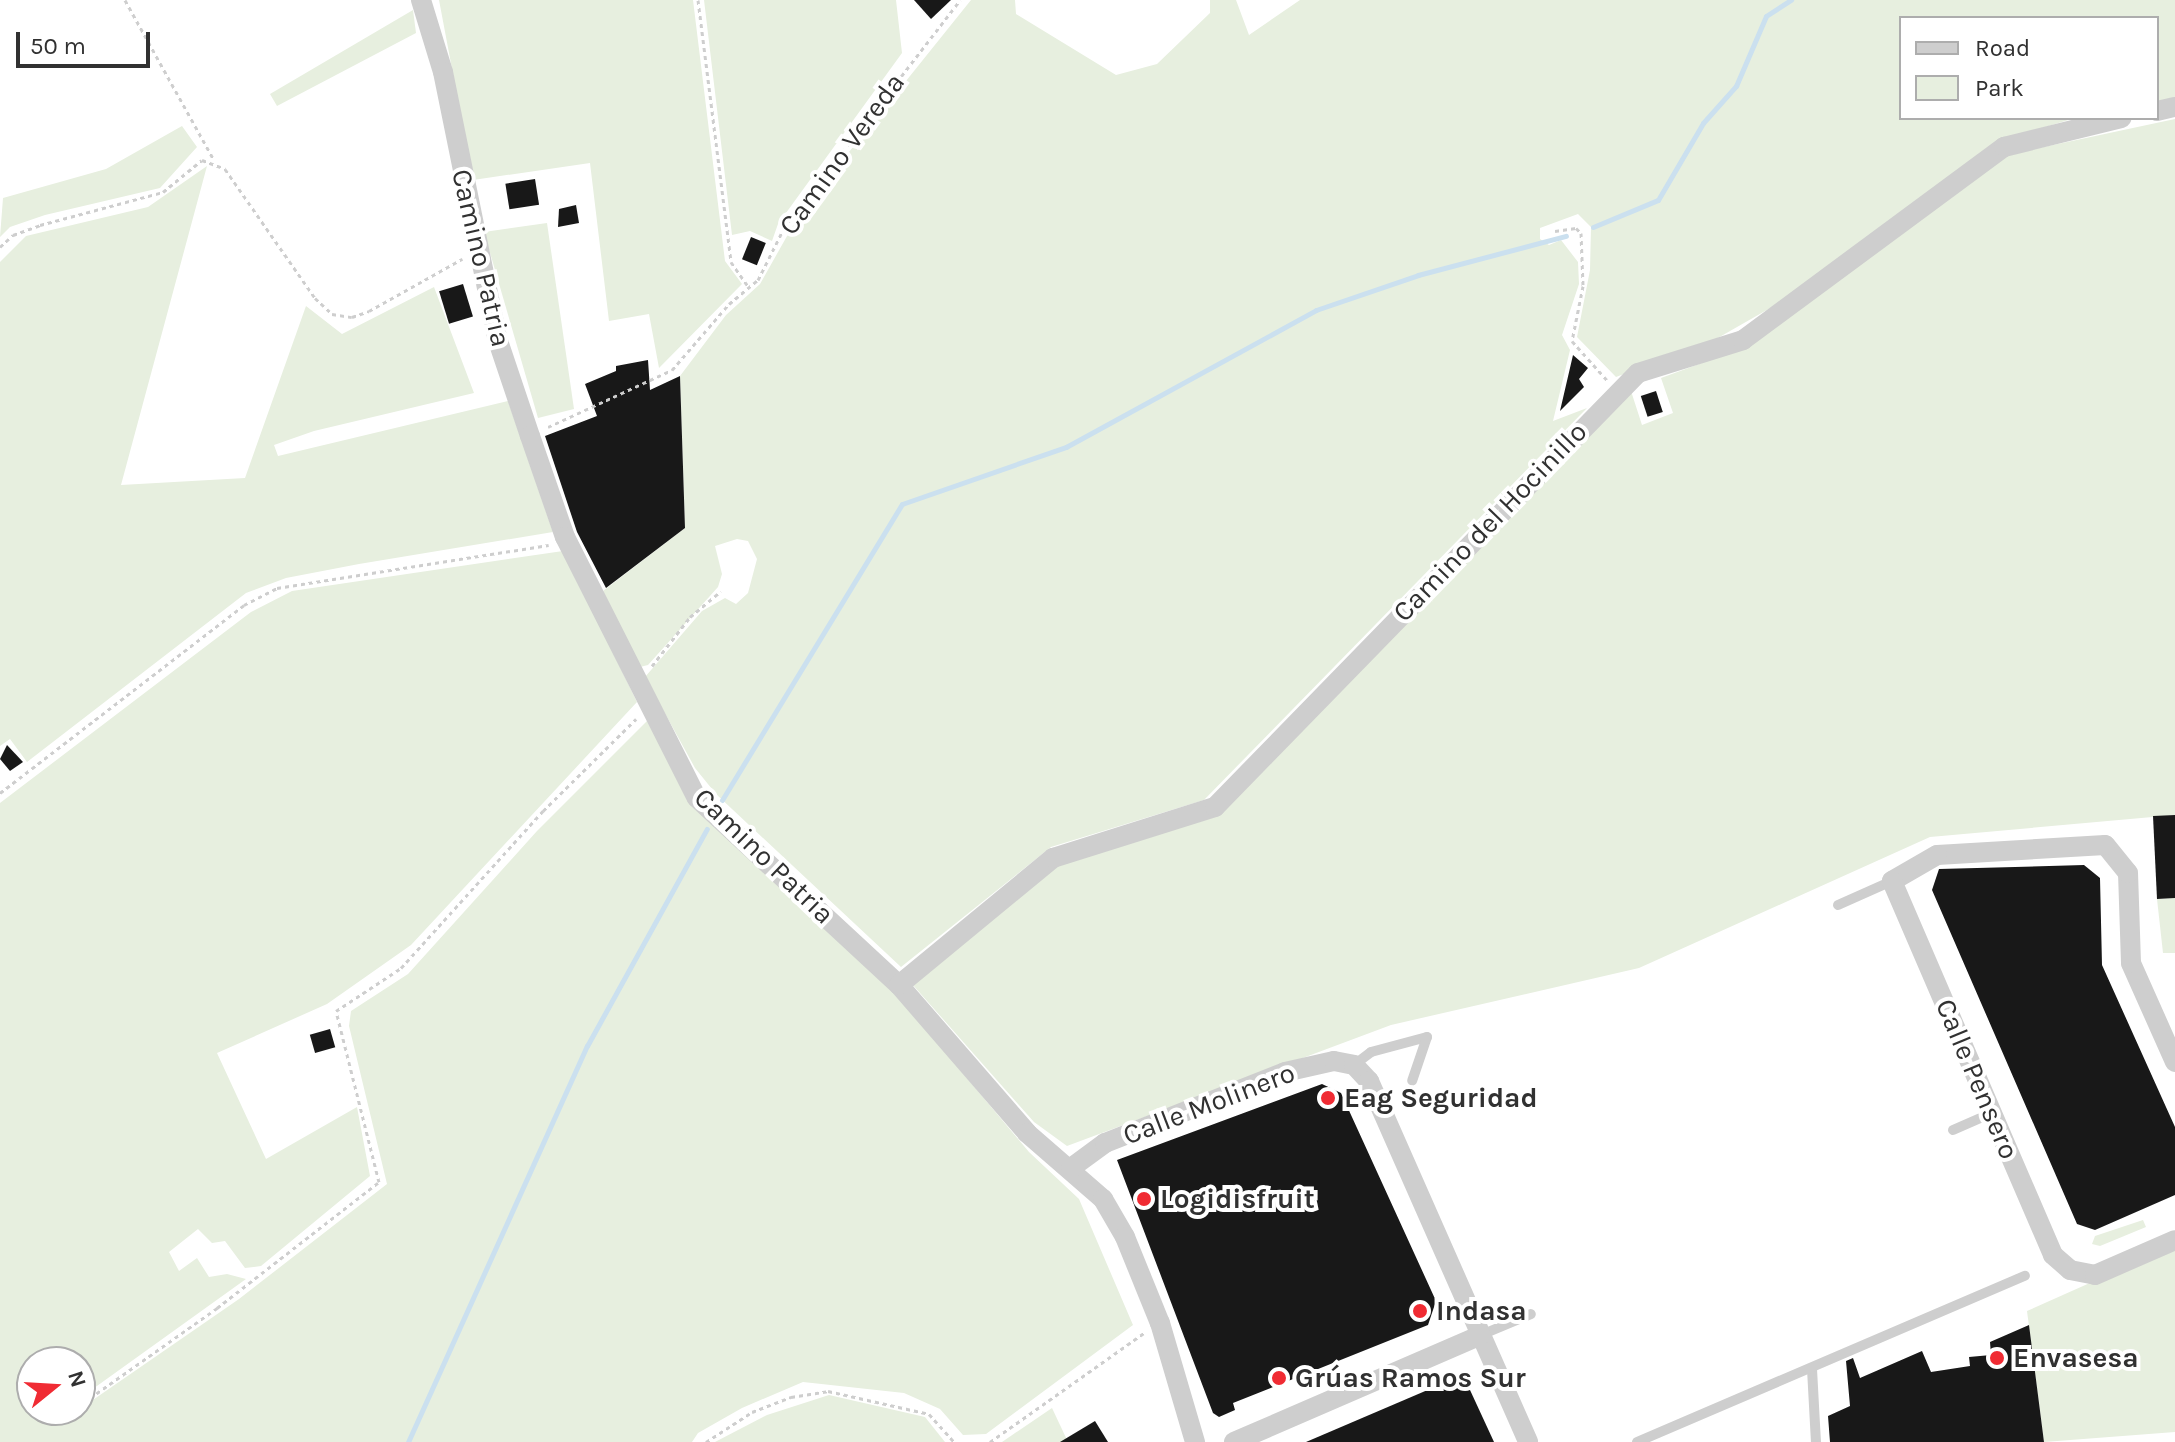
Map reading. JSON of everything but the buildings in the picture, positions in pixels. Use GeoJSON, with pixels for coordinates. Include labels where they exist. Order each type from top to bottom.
{"type":"FeatureCollection","features":[{"type":"Feature","properties":{"kind":"street","name":"Camino Patria"},"geometry":{"type":"LineString","coordinates":[[421,0],[443,72],[497,338],[530,436],[568,543],[697,798],[899,985],[1027,1133],[1071,1168],[1103,1199],[1118,1224],[1160,1323],[1195,1442]]}},
{"type":"Feature","properties":{"kind":"street","name":"Camino del Hocinillo"},"geometry":{"type":"LineString","coordinates":[[899,985],[1053,858],[1215,807],[1617,391],[1638,373],[1743,340],[2004,147],[2113,120]]}},
{"type":"Feature","properties":{"kind":"street"},"geometry":{"type":"LineString","coordinates":[[1892,881],[1937,855],[2105,845],[2128,873],[2131,963],[2175,1062]]}},
{"type":"Feature","properties":{"kind":"street","name":"Calle Pensero"},"geometry":{"type":"LineString","coordinates":[[1892,881],[2053,1255],[2070,1270],[2095,1275],[2175,1240]]}},
{"type":"Feature","properties":{"kind":"street","name":"Calle Molinero"},"geometry":{"type":"LineString","coordinates":[[1071,1168],[1105,1143],[1285,1072],[1334,1061],[1354,1065]]}},
{"type":"Feature","properties":{"kind":"street"},"geometry":{"type":"LineString","coordinates":[[1354,1065],[1369,1081],[1528,1442]]}},
{"type":"Feature","properties":{"kind":"street"},"geometry":{"type":"LineString","coordinates":[[1234,1442],[1481,1335]]}},
{"type":"Feature","properties":{"kind":"lane"},"geometry":{"type":"LineString","coordinates":[[1838,905],[1892,881]]}},
{"type":"Feature","properties":{"kind":"lane"},"geometry":{"type":"LineString","coordinates":[[1354,1065],[1371,1052],[1427,1037],[1412,1081]]}},
{"type":"Feature","properties":{"kind":"lane"},"geometry":{"type":"LineString","coordinates":[[1953,1130],[1992,1113]]}},
{"type":"Feature","properties":{"kind":"lane"},"geometry":{"type":"LineString","coordinates":[[1637,1442],[2025,1276]]}},
{"type":"Feature","properties":{"kind":"lane"},"geometry":{"type":"LineString","coordinates":[[1481,1335],[1531,1314]]}},
{"type":"Feature","properties":{"kind":"lane"},"geometry":{"type":"LineString","coordinates":[[1812,1369],[1816,1442]]}},
{"type":"Feature","properties":{"kind":"path"},"geometry":{"type":"LineString","coordinates":[[125,0],[214,160],[332,314],[352,317],[369,311],[477,250]]}},
{"type":"Feature","properties":{"kind":"path"},"geometry":{"type":"LineString","coordinates":[[698,0],[731,262],[749,288]]}},
{"type":"Feature","properties":{"kind":"path","name":"Camino Vereda"},"geometry":{"type":"LineString","coordinates":[[530,436],[672,370],[758,280],[784,228],[960,0]]}},
{"type":"Feature","properties":{"kind":"path"},"geometry":{"type":"LineString","coordinates":[[0,247],[13,235],[40,225],[150,198],[163,192],[191,166],[214,160]]}},
{"type":"Feature","properties":{"kind":"path"},"geometry":{"type":"LineString","coordinates":[[1555,231],[1576,228],[1581,233],[1583,286],[1572,341],[1617,391]]}},
{"type":"Feature","properties":{"kind":"path"},"geometry":{"type":"LineString","coordinates":[[0,793],[244,605],[277,588],[568,543]]}},
{"type":"Feature","properties":{"kind":"path"},"geometry":{"type":"LineString","coordinates":[[635,676],[649,669],[690,617],[721,591]]}},
{"type":"Feature","properties":{"kind":"path"},"geometry":{"type":"LineString","coordinates":[[96,1394],[217,1308],[379,1182],[336,1011],[401,968],[543,811],[650,705]]}},
{"type":"Feature","properties":{"kind":"path"},"geometry":{"type":"LineString","coordinates":[[990,1442],[1160,1323]]}},
{"type":"Feature","properties":{"kind":"path"},"geometry":{"type":"LineString","coordinates":[[706,1442],[752,1412],[791,1397],[828,1391],[929,1414],[954,1442]]}},
{"type":"Feature","properties":{"kind":"green space"},"geometry":{"type":"Polygon","coordinates":[[[439,0],[693,0],[725,261],[742,284],[659,368],[649,314],[609,321],[590,163],[473,180],[439,0]]]}},
{"type":"Feature","properties":{"kind":"green space"},"geometry":{"type":"Polygon","coordinates":[[[704,0],[896,0],[902,53],[778,224],[772,241],[750,231],[732,235],[704,0]]]}},
{"type":"Feature","properties":{"kind":"green space"},"geometry":{"type":"Polygon","coordinates":[[[971,0],[1015,0],[1016,14],[1116,75],[1157,64],[1210,13],[1210,0],[1236,0],[1249,35],[1300,0],[2175,0],[2175,99],[2159,102],[2159,16],[1899,16],[1899,120],[2068,120],[1996,142],[1793,295],[1716,339],[1616,377],[1577,337],[1590,270],[1591,227],[1578,214],[1540,228],[1540,239],[1549,245],[1561,240],[1578,262],[1579,284],[1562,335],[1570,350],[1553,421],[1587,408],[1204,800],[1051,847],[901,967],[716,794],[695,768],[645,677],[702,611],[725,598],[736,604],[748,593],[757,559],[748,541],[737,539],[715,546],[722,574],[718,587],[648,665],[640,667],[603,591],[685,528],[680,376],[726,315],[760,284],[800,213],[971,0]]]}},
{"type":"Feature","properties":{"kind":"green space"},"geometry":{"type":"Polygon","coordinates":[[[413,10],[416,33],[277,106],[270,94],[413,10]]]}},
{"type":"Feature","properties":{"kind":"green space"},"geometry":{"type":"Polygon","coordinates":[[[2175,119],[2175,815],[1930,837],[1639,968],[1391,1025],[1067,1146],[1034,1122],[912,984],[1056,863],[1219,814],[1631,391],[1642,425],[1673,413],[1661,378],[1751,345],[2006,155],[2175,119]]]}},
{"type":"Feature","properties":{"kind":"green space"},"geometry":{"type":"Polygon","coordinates":[[[182,126],[197,147],[160,188],[45,215],[10,227],[0,237],[3,198],[106,169],[182,126]]]}},
{"type":"Feature","properties":{"kind":"green space"},"geometry":{"type":"Polygon","coordinates":[[[207,166],[121,485],[245,478],[306,306],[342,334],[434,287],[474,393],[314,431],[274,445],[278,456],[508,401],[553,532],[286,578],[246,593],[27,762],[10,739],[0,746],[0,262],[26,236],[148,207],[207,166]]]}},
{"type":"Feature","properties":{"kind":"green space"},"geometry":{"type":"Polygon","coordinates":[[[547,223],[574,409],[538,418],[484,232],[547,223]]]}},
{"type":"Feature","properties":{"kind":"green space"},"geometry":{"type":"Polygon","coordinates":[[[563,551],[637,702],[411,945],[327,1004],[217,1053],[266,1159],[357,1107],[370,1176],[261,1266],[245,1268],[225,1241],[212,1243],[198,1229],[169,1252],[179,1271],[197,1258],[209,1277],[227,1274],[246,1279],[96,1387],[96,1346],[16,1346],[16,1426],[96,1426],[96,1398],[239,1299],[387,1184],[349,1026],[351,1011],[408,974],[537,831],[647,721],[691,802],[894,991],[1029,1152],[1079,1199],[1133,1325],[986,1434],[963,1435],[940,1409],[904,1393],[803,1382],[742,1408],[698,1433],[692,1442],[0,1442],[0,803],[251,612],[292,591],[563,551]]]}},
{"type":"Feature","properties":{"kind":"green space"},"geometry":{"type":"Polygon","coordinates":[[[2175,898],[2175,953],[2163,953],[2157,899],[2175,898]]]}},
{"type":"Feature","properties":{"kind":"green space"},"geometry":{"type":"Polygon","coordinates":[[[2143,1220],[2146,1227],[2100,1246],[2092,1244],[2095,1236],[2143,1220]]]}},
{"type":"Feature","properties":{"kind":"green space"},"geometry":{"type":"Polygon","coordinates":[[[2175,1245],[2175,1432],[2044,1442],[2027,1311],[2175,1245]]]}},
{"type":"Feature","properties":{"kind":"green space"},"geometry":{"type":"Polygon","coordinates":[[[829,1395],[925,1417],[945,1442],[715,1442],[767,1415],[829,1395]]]}},
{"type":"Feature","properties":{"kind":"green space"},"geometry":{"type":"Polygon","coordinates":[[[1052,1408],[1068,1442],[1002,1442],[1052,1408]]]}},
{"type":"Feature","properties":{"kind":"waterway"},"geometry":{"type":"LineString","coordinates":[[1593,227],[1658,200],[1703,123],[1736,86],[1766,16],[1791,0]]}},
{"type":"Feature","properties":{"kind":"waterway"},"geometry":{"type":"LineString","coordinates":[[722,800],[902,504],[1066,447],[1316,310],[1418,275],[1566,236]]}},
{"type":"Feature","properties":{"kind":"waterway"},"geometry":{"type":"LineString","coordinates":[[408,1442],[587,1046],[707,829]]}},
{"type":"Feature","properties":{"kind":"place","name":"Eag Seguridad"},"geometry":{"type":"Point","coordinates":[1328,1098]}},
{"type":"Feature","properties":{"kind":"place","name":"Logidisfruit"},"geometry":{"type":"Point","coordinates":[1144,1199]}},
{"type":"Feature","properties":{"kind":"place","name":"Indasa"},"geometry":{"type":"Point","coordinates":[1420,1311]}},
{"type":"Feature","properties":{"kind":"place","name":"Envasesa"},"geometry":{"type":"Point","coordinates":[1997,1358]}},
{"type":"Feature","properties":{"kind":"place","name":"Grúas Ramos Sur"},"geometry":{"type":"Point","coordinates":[1279,1378]}}]}
